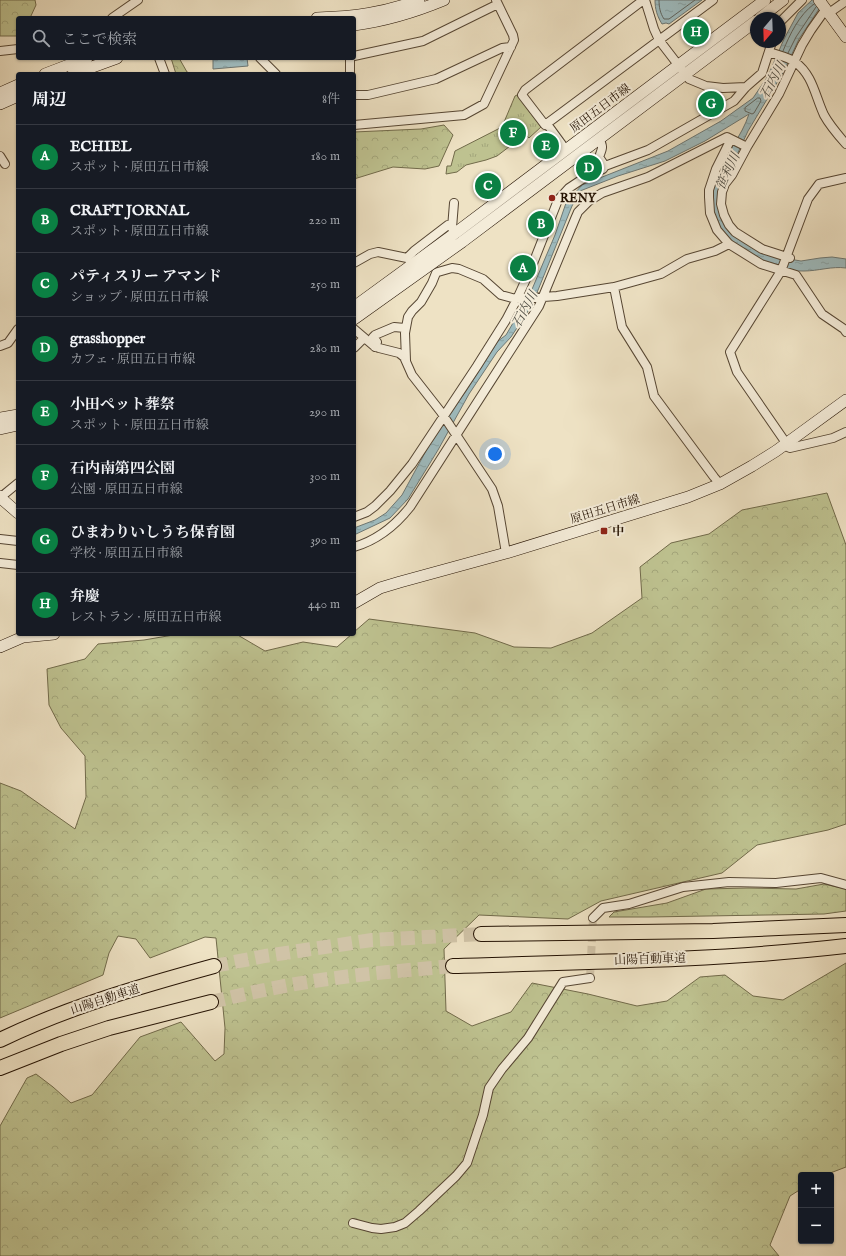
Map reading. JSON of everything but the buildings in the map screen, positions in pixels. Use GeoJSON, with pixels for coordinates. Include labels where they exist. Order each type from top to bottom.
{"type":"FeatureCollection","features":[{"type":"Feature","properties":{"kind":"highway"},"geometry":{"type":"LineString","coordinates":[[481,934],[713,931],[846,925]]}},
{"type":"Feature","properties":{"kind":"highway","name":"山陽自動車道"},"geometry":{"type":"LineString","coordinates":[[453,966],[712,957],[764,954],[846,946]]}},
{"type":"Feature","properties":{"kind":"highway","name":"山陽自動車道"},"geometry":{"type":"LineString","coordinates":[[0,1040],[22,1029],[116,994],[214,966]]}},
{"type":"Feature","properties":{"kind":"highway"},"geometry":{"type":"LineString","coordinates":[[0,1068],[60,1044],[109,1028],[211,1002]]}},
{"type":"Feature","properties":{"kind":"main road"},"geometry":{"type":"LineString","coordinates":[[348,16],[363,15],[387,10],[419,0]]}},
{"type":"Feature","properties":{"kind":"main road"},"geometry":{"type":"LineString","coordinates":[[356,25],[389,19],[407,14],[444,0]]}},
{"type":"Feature","properties":{"kind":"main road","name":"原田五日市線"},"geometry":{"type":"LineString","coordinates":[[356,318],[462,242],[599,139],[765,0]]}},
{"type":"Feature","properties":{"kind":"main road"},"geometry":{"type":"LineString","coordinates":[[768,12],[783,0]]}},
{"type":"Feature","properties":{"kind":"main road"},"geometry":{"type":"LineString","coordinates":[[830,5],[846,37]]}},
{"type":"Feature","properties":{"kind":"main road","name":"原田五日市線"},"geometry":{"type":"LineString","coordinates":[[356,305],[453,228],[682,70],[750,25]]}},
{"type":"Feature","properties":{"kind":"main road"},"geometry":{"type":"LineString","coordinates":[[50,72],[82,60]]}},
{"type":"Feature","properties":{"kind":"main road"},"geometry":{"type":"LineString","coordinates":[[78,72],[112,60]]}},
{"type":"Feature","properties":{"kind":"main road"},"geometry":{"type":"LineString","coordinates":[[0,92],[16,86]]}},
{"type":"Feature","properties":{"kind":"main road"},"geometry":{"type":"LineString","coordinates":[[0,104],[16,97]]}},
{"type":"Feature","properties":{"kind":"main road","name":"原田五日市線"},"geometry":{"type":"LineString","coordinates":[[356,602],[380,588],[506,553],[688,497],[720,484],[752,466],[785,444],[846,400]]}},
{"type":"Feature","properties":{"kind":"main road"},"geometry":{"type":"LineString","coordinates":[[0,418],[16,415]]}},
{"type":"Feature","properties":{"kind":"main road"},"geometry":{"type":"LineString","coordinates":[[0,429],[16,426]]}},
{"type":"Feature","properties":{"kind":"main road"},"geometry":{"type":"LineString","coordinates":[[0,496],[16,511]]}},
{"type":"Feature","properties":{"kind":"main road"},"geometry":{"type":"LineString","coordinates":[[0,647],[22,636]]}},
{"type":"Feature","properties":{"kind":"street"},"geometry":{"type":"LineString","coordinates":[[115,16],[138,0]]}},
{"type":"Feature","properties":{"kind":"street"},"geometry":{"type":"LineString","coordinates":[[713,0],[659,40],[545,126],[522,95],[525,90],[645,0],[659,40],[689,79],[706,86],[723,88],[746,87]]}},
{"type":"Feature","properties":{"kind":"street"},"geometry":{"type":"LineString","coordinates":[[786,16],[802,0]]}},
{"type":"Feature","properties":{"kind":"street"},"geometry":{"type":"LineString","coordinates":[[788,258],[762,249],[735,232],[729,225],[724,215],[721,204],[722,192],[746,146],[779,94],[802,45],[811,30],[830,5],[846,1]]}},
{"type":"Feature","properties":{"kind":"street"},"geometry":{"type":"LineString","coordinates":[[356,56],[420,42],[497,2],[514,38],[484,104],[464,116],[356,125]]}},
{"type":"Feature","properties":{"kind":"street"},"geometry":{"type":"LineString","coordinates":[[356,95],[368,95],[438,78],[502,48],[511,47]]}},
{"type":"Feature","properties":{"kind":"street"},"geometry":{"type":"LineString","coordinates":[[356,517],[367,512],[383,499],[412,464],[481,360],[506,320],[517,299],[532,266],[558,200],[569,188],[603,169],[605,166],[648,150],[734,101],[746,87],[762,73],[771,48]]}},
{"type":"Feature","properties":{"kind":"street"},"geometry":{"type":"LineString","coordinates":[[0,51],[16,49]]}},
{"type":"Feature","properties":{"kind":"street"},"geometry":{"type":"LineString","coordinates":[[771,52],[794,61],[812,81],[826,118],[846,144]]}},
{"type":"Feature","properties":{"kind":"street"},"geometry":{"type":"LineString","coordinates":[[160,60],[163,72]]}},
{"type":"Feature","properties":{"kind":"street"},"geometry":{"type":"LineString","coordinates":[[264,60],[274,72]]}},
{"type":"Feature","properties":{"kind":"street"},"geometry":{"type":"LineString","coordinates":[[350,60],[350,72]]}},
{"type":"Feature","properties":{"kind":"street"},"geometry":{"type":"LineString","coordinates":[[547,124],[566,150]]}},
{"type":"Feature","properties":{"kind":"street"},"geometry":{"type":"LineString","coordinates":[[356,546],[372,540],[394,526],[410,506],[541,298],[578,212],[589,200],[602,193],[648,178],[727,137],[746,146]]}},
{"type":"Feature","properties":{"kind":"street"},"geometry":{"type":"LineString","coordinates":[[599,139],[602,147],[599,157],[605,166]]}},
{"type":"Feature","properties":{"kind":"street"},"geometry":{"type":"LineString","coordinates":[[732,139],[716,169],[709,190],[710,213],[717,230],[729,244],[761,264],[796,275],[822,314],[846,332]]}},
{"type":"Feature","properties":{"kind":"street"},"geometry":{"type":"LineString","coordinates":[[0,156],[5,164]]}},
{"type":"Feature","properties":{"kind":"street"},"geometry":{"type":"LineString","coordinates":[[846,178],[818,184],[808,198],[788,258],[730,352],[737,372],[785,444],[790,448],[833,438],[846,432]]}},
{"type":"Feature","properties":{"kind":"street"},"geometry":{"type":"LineString","coordinates":[[454,203],[453,228],[462,242]]}},
{"type":"Feature","properties":{"kind":"street"},"geometry":{"type":"LineString","coordinates":[[356,262],[370,254],[378,252],[410,261],[414,251],[435,236],[453,228]]}},
{"type":"Feature","properties":{"kind":"street"},"geometry":{"type":"LineString","coordinates":[[406,361],[405,328],[410,314],[421,302],[436,273],[453,268],[459,269],[479,277],[500,294],[517,299],[541,298],[614,287],[661,274],[687,259],[715,251],[729,244]]}},
{"type":"Feature","properties":{"kind":"street"},"geometry":{"type":"LineString","coordinates":[[450,259],[453,268]]}},
{"type":"Feature","properties":{"kind":"street"},"geometry":{"type":"LineString","coordinates":[[614,287],[622,327],[647,367],[654,396],[720,484]]}},
{"type":"Feature","properties":{"kind":"street"},"geometry":{"type":"LineString","coordinates":[[375,347],[377,342],[373,337],[375,335],[394,327],[405,328]]}},
{"type":"Feature","properties":{"kind":"street"},"geometry":{"type":"LineString","coordinates":[[356,331],[375,347],[399,353],[406,361],[412,375],[444,417],[488,481],[498,506],[506,553]]}},
{"type":"Feature","properties":{"kind":"street"},"geometry":{"type":"LineString","coordinates":[[0,346],[8,343],[16,332]]}},
{"type":"Feature","properties":{"kind":"street"},"geometry":{"type":"LineString","coordinates":[[356,346],[364,338]]}},
{"type":"Feature","properties":{"kind":"street"},"geometry":{"type":"LineString","coordinates":[[0,496],[16,484]]}},
{"type":"Feature","properties":{"kind":"street"},"geometry":{"type":"LineString","coordinates":[[0,539],[16,542]]}},
{"type":"Feature","properties":{"kind":"street"},"geometry":{"type":"LineString","coordinates":[[0,563],[16,565]]}},
{"type":"Feature","properties":{"kind":"street"},"geometry":{"type":"LineString","coordinates":[[593,918],[603,908],[629,904],[683,887],[729,882],[776,883],[820,878],[846,886]]}},
{"type":"Feature","properties":{"kind":"street"},"geometry":{"type":"LineString","coordinates":[[353,1223],[372,1228],[381,1228],[395,1227],[405,1223],[456,1176],[467,1163],[483,1115],[489,1088],[528,1038],[563,982],[590,978]]}},
{"type":"Feature","properties":{"kind":"green space"},"geometry":{"type":"Polygon","coordinates":[[[0,0],[35,0],[36,5],[31,16],[16,16],[16,36],[0,36],[0,0]]]}},
{"type":"Feature","properties":{"kind":"green space"},"geometry":{"type":"Polygon","coordinates":[[[172,60],[180,60],[187,72],[175,72],[172,60]]]}},
{"type":"Feature","properties":{"kind":"green space"},"geometry":{"type":"Polygon","coordinates":[[[517,95],[541,127],[529,138],[527,136],[518,140],[497,156],[466,165],[457,172],[446,174],[447,166],[451,166],[455,151],[502,127],[515,96],[517,95]]]}},
{"type":"Feature","properties":{"kind":"green space"},"geometry":{"type":"Polygon","coordinates":[[[444,125],[453,135],[439,166],[425,169],[393,167],[356,178],[356,132],[421,129],[444,125]]]}},
{"type":"Feature","properties":{"kind":"green space"},"geometry":{"type":"Polygon","coordinates":[[[827,493],[846,545],[846,824],[828,830],[757,845],[722,873],[601,901],[568,919],[479,915],[444,949],[446,1011],[472,1026],[511,1012],[532,983],[588,994],[637,1006],[667,1001],[700,977],[725,975],[753,996],[783,1000],[846,963],[846,1167],[833,1172],[798,1172],[798,1191],[790,1196],[770,1245],[779,1256],[0,1256],[0,1126],[27,1078],[36,1074],[71,1103],[92,1095],[140,1037],[181,1022],[215,1061],[224,1054],[225,1028],[216,938],[205,937],[150,958],[136,939],[118,936],[109,953],[103,975],[0,1018],[0,783],[21,791],[75,829],[86,797],[85,756],[61,728],[49,705],[47,669],[85,659],[98,644],[144,640],[167,636],[239,636],[265,651],[303,642],[337,647],[350,636],[356,636],[356,630],[369,619],[475,633],[514,647],[551,648],[592,633],[642,598],[640,567],[671,543],[709,534],[742,510],[827,493]]]}},
{"type":"Feature","properties":{"kind":"green space"},"geometry":{"type":"Polygon","coordinates":[[[824,884],[846,889],[846,911],[824,914],[609,917],[614,912],[667,903],[706,889],[796,889],[824,884]]]}},
{"type":"Feature","properties":{"kind":"water"},"geometry":{"type":"Polygon","coordinates":[[[655,0],[702,0],[669,24],[662,24],[655,6],[655,0]]]}},
{"type":"Feature","properties":{"kind":"water"},"geometry":{"type":"Polygon","coordinates":[[[812,0],[825,0],[799,39],[784,71],[748,131],[723,185],[727,225],[783,258],[801,261],[832,257],[846,259],[846,268],[804,271],[780,268],[743,250],[724,233],[717,223],[713,215],[712,205],[712,195],[716,176],[742,130],[749,114],[705,141],[665,161],[618,176],[580,191],[572,206],[532,305],[511,337],[497,352],[469,394],[438,450],[408,499],[390,518],[356,534],[356,527],[375,520],[386,513],[402,495],[433,438],[466,391],[498,341],[506,335],[530,294],[555,235],[566,203],[582,185],[668,151],[721,121],[753,98],[768,76],[780,48],[786,48],[786,35],[798,13],[812,0]]]}},
{"type":"Feature","properties":{"kind":"water"},"geometry":{"type":"Polygon","coordinates":[[[213,60],[247,60],[248,66],[213,69],[213,60]]]}},
{"type":"Feature","properties":{"kind":"tunnel"},"geometry":{"type":"LineString","coordinates":[[590,978],[593,918]]}},
{"type":"Feature","properties":{"kind":"tunnel"},"geometry":{"type":"LineString","coordinates":[[214,966],[265,956],[372,940],[481,934]]}},
{"type":"Feature","properties":{"kind":"tunnel"},"geometry":{"type":"LineString","coordinates":[[211,1002],[313,981],[375,973],[453,966]]}},
{"type":"Feature","properties":{"kind":"place","name":"弁慶"},"geometry":{"type":"Point","coordinates":[696,32]}},
{"type":"Feature","properties":{"kind":"place","name":"ひまわりいしうち保育園"},"geometry":{"type":"Point","coordinates":[711,104]}},
{"type":"Feature","properties":{"kind":"place","name":"石内南第四公園"},"geometry":{"type":"Point","coordinates":[513,133]}},
{"type":"Feature","properties":{"kind":"place","name":"小田ペット葬祭"},"geometry":{"type":"Point","coordinates":[546,146]}},
{"type":"Feature","properties":{"kind":"place","name":"grasshopper"},"geometry":{"type":"Point","coordinates":[589,168]}},
{"type":"Feature","properties":{"kind":"place","name":"パティスリー アマンド"},"geometry":{"type":"Point","coordinates":[488,186]}},
{"type":"Feature","properties":{"kind":"place","name":"RENY"},"geometry":{"type":"Point","coordinates":[552,198]}},
{"type":"Feature","properties":{"kind":"place","name":"CRAFT JORNAL"},"geometry":{"type":"Point","coordinates":[541,224]}},
{"type":"Feature","properties":{"kind":"place","name":"ECHIEL"},"geometry":{"type":"Point","coordinates":[523,268]}},
{"type":"Feature","properties":{"kind":"place","name":"中"},"geometry":{"type":"Point","coordinates":[604,531]}},
{"type":"Feature","properties":{"kind":"water label","name":"石内川"},"geometry":{"type":"Point","coordinates":[772,80]}},
{"type":"Feature","properties":{"kind":"water label","name":"笹利川"},"geometry":{"type":"Point","coordinates":[727,171]}},
{"type":"Feature","properties":{"kind":"water label","name":"石内川"},"geometry":{"type":"Point","coordinates":[524,309]}}]}
